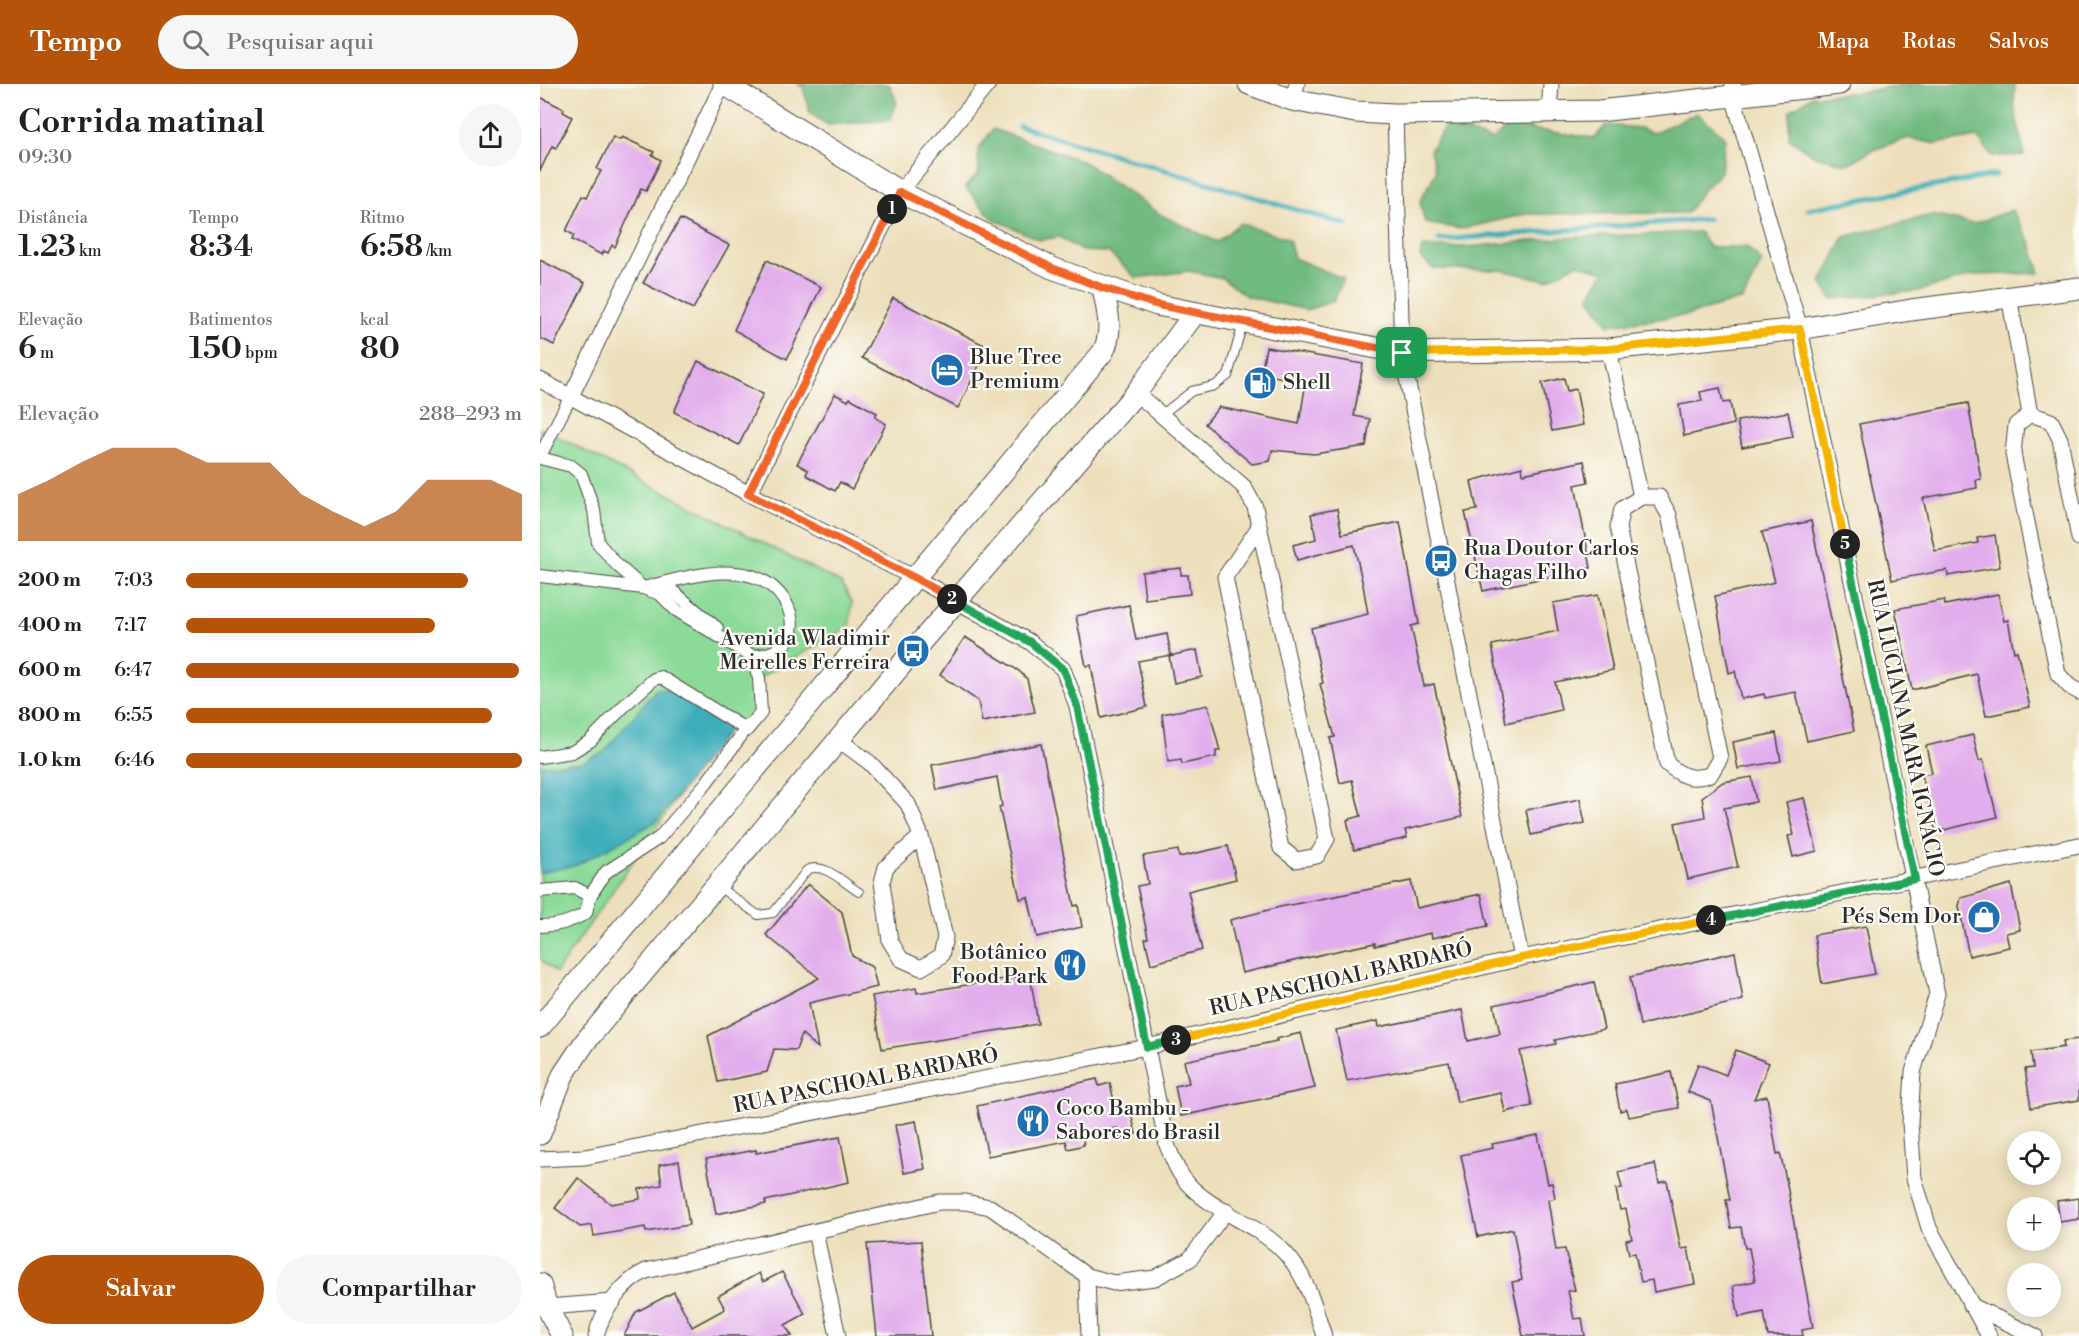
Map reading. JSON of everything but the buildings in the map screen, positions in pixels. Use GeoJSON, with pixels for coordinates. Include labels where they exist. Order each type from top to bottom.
{"type":"FeatureCollection","features":[{"type":"Feature","properties":{"kind":"main road"},"geometry":{"type":"LineString","coordinates":[[724,84],[900,192],[1052,268],[1103,288],[1195,313],[1402,353],[1609,349],[1800,329],[2009,296],[2079,288]]}},
{"type":"Feature","properties":{"kind":"main road"},"geometry":{"type":"LineString","coordinates":[[1249,84],[1295,92],[1354,112],[1395,114],[1599,111],[1733,90],[1839,84]]}},
{"type":"Feature","properties":{"kind":"main road"},"geometry":{"type":"LineString","coordinates":[[540,1027],[917,579],[1103,352],[1108,342],[1110,328],[1103,288]]}},
{"type":"Feature","properties":{"kind":"main road"},"geometry":{"type":"LineString","coordinates":[[540,1134],[563,1075],[585,1042],[956,601],[1136,393],[1195,313]]}},
{"type":"Feature","properties":{"kind":"main road"},"geometry":{"type":"LineString","coordinates":[[540,1284],[562,1336]]}},
{"type":"Feature","properties":{"kind":"street"},"geometry":{"type":"LineString","coordinates":[[643,588],[618,566],[598,543],[594,510],[581,474],[571,466],[540,457],[724,84]]}},
{"type":"Feature","properties":{"kind":"street"},"geometry":{"type":"LineString","coordinates":[[748,494],[900,192],[988,84]]}},
{"type":"Feature","properties":{"kind":"street"},"geometry":{"type":"LineString","coordinates":[[1549,112],[1551,84]]}},
{"type":"Feature","properties":{"kind":"street","name":"RUA LUCIANA MARA IGNÁCIO"},"geometry":{"type":"LineString","coordinates":[[1733,90],[1800,329],[1915,879],[1936,994],[1913,1072],[1910,1123],[1914,1178],[1929,1228],[1989,1336]]}},
{"type":"Feature","properties":{"kind":"street"},"geometry":{"type":"LineString","coordinates":[[1395,114],[1402,353],[1521,958]]}},
{"type":"Feature","properties":{"kind":"street"},"geometry":{"type":"LineString","coordinates":[[2009,296],[2031,414]]}},
{"type":"Feature","properties":{"kind":"street"},"geometry":{"type":"LineString","coordinates":[[1609,349],[1641,497]]}},
{"type":"Feature","properties":{"kind":"street"},"geometry":{"type":"LineString","coordinates":[[540,380],[748,494],[917,579],[1030,642],[1063,669],[1077,706],[1167,1145],[1178,1170],[1190,1186],[1262,1232],[1286,1254],[1310,1291],[1324,1336]]}},
{"type":"Feature","properties":{"kind":"street"},"geometry":{"type":"LineString","coordinates":[[1136,393],[1244,487],[1255,507],[1327,839],[1317,856],[1296,860],[1281,848],[1225,577],[1259,527]]}},
{"type":"Feature","properties":{"kind":"street"},"geometry":{"type":"LineString","coordinates":[[2031,414],[2051,421],[2060,439],[2079,538]]}},
{"type":"Feature","properties":{"kind":"street"},"geometry":{"type":"LineString","coordinates":[[2031,414],[2016,425],[2013,454],[2058,674],[2068,686],[2079,692]]}},
{"type":"Feature","properties":{"kind":"street"},"geometry":{"type":"LineString","coordinates":[[1641,497],[1659,497],[1669,515],[1720,758],[1710,775],[1693,780],[1681,775],[1667,764],[1618,527],[1622,508],[1641,497]]}},
{"type":"Feature","properties":{"kind":"street"},"geometry":{"type":"LineString","coordinates":[[540,576],[643,588],[660,594],[676,610],[751,656],[767,656],[785,646],[792,629],[786,600],[771,583],[749,575],[721,574],[643,588]]}},
{"type":"Feature","properties":{"kind":"street"},"geometry":{"type":"LineString","coordinates":[[540,926],[564,923],[586,913],[590,896],[606,872],[659,838],[747,730],[758,705],[758,665],[751,656],[663,583]]}},
{"type":"Feature","properties":{"kind":"street"},"geometry":{"type":"LineString","coordinates":[[540,757],[572,752],[590,741],[626,704],[654,679],[661,677],[747,730]]}},
{"type":"Feature","properties":{"kind":"street"},"geometry":{"type":"LineString","coordinates":[[839,740],[870,763],[908,804],[921,837],[945,937],[941,956],[921,968],[901,959],[890,940],[882,882],[886,867],[921,837]]}},
{"type":"Feature","properties":{"kind":"street","name":"RUA PASCHOAL BARDARÓ"},"geometry":{"type":"LineString","coordinates":[[540,1159],[585,1157],[1147,1047],[1521,958],[2079,845]]}},
{"type":"Feature","properties":{"kind":"street"},"geometry":{"type":"LineString","coordinates":[[540,891],[575,888],[590,896]]}},
{"type":"Feature","properties":{"kind":"street"},"geometry":{"type":"LineString","coordinates":[[596,1336],[599,1322],[613,1302],[634,1276],[646,1270],[939,1202],[965,1202],[990,1207],[1087,1276],[1114,1283],[1155,1278],[1190,1259],[1226,1211]]}},
{"type":"Feature","properties":{"kind":"street"},"geometry":{"type":"LineString","coordinates":[[815,1232],[838,1336]]}},
{"type":"Feature","properties":{"kind":"street"},"geometry":{"type":"LineString","coordinates":[[1087,1276],[1089,1336]]}},
{"type":"Feature","properties":{"kind":"street"},"geometry":{"type":"LineString","coordinates":[[548,1307],[613,1302]]}},
{"type":"Feature","properties":{"kind":"street"},"geometry":{"type":"LineString","coordinates":[[1970,1305],[2035,1336]]}},
{"type":"Feature","properties":{"kind":"lane"},"geometry":{"type":"LineString","coordinates":[[1161,415],[1191,391],[1214,386],[1228,376],[1244,322]]}},
{"type":"Feature","properties":{"kind":"lane"},"geometry":{"type":"LineString","coordinates":[[716,885],[758,915],[765,916],[773,913],[807,870],[814,866],[821,867],[858,892]]}},
{"type":"Feature","properties":{"kind":"green space"},"geometry":{"type":"Polygon","coordinates":[[[797,84],[889,84],[897,103],[890,120],[828,125],[810,113],[803,87],[797,84]]]}},
{"type":"Feature","properties":{"kind":"green space"},"geometry":{"type":"Polygon","coordinates":[[[1902,84],[2015,84],[2014,105],[2024,155],[1992,156],[1977,137],[1936,144],[1908,138],[1873,150],[1848,164],[1815,156],[1789,139],[1790,111],[1812,96],[1864,92],[1902,84]]]}},
{"type":"Feature","properties":{"kind":"green space"},"geometry":{"type":"Polygon","coordinates":[[[1697,113],[1725,137],[1721,172],[1703,190],[1687,213],[1526,214],[1461,229],[1425,223],[1420,201],[1436,172],[1430,150],[1446,125],[1492,140],[1509,126],[1594,138],[1606,125],[1640,128],[1653,133],[1697,113]]]}},
{"type":"Feature","properties":{"kind":"green space"},"geometry":{"type":"Polygon","coordinates":[[[993,129],[1084,162],[1163,216],[1217,242],[1240,223],[1289,239],[1294,258],[1344,279],[1333,301],[1307,310],[1246,296],[1222,278],[1189,271],[1136,278],[1108,252],[1082,251],[1059,237],[1039,240],[992,218],[965,187],[979,173],[978,150],[993,129]]]}},
{"type":"Feature","properties":{"kind":"green space"},"geometry":{"type":"Polygon","coordinates":[[[2012,210],[2031,243],[2040,273],[1974,275],[1918,291],[1831,299],[1821,282],[1844,237],[1932,215],[1973,224],[2012,210]]]}},
{"type":"Feature","properties":{"kind":"green space"},"geometry":{"type":"Polygon","coordinates":[[[1699,232],[1709,247],[1747,247],[1762,262],[1743,299],[1688,315],[1609,325],[1589,297],[1605,272],[1578,264],[1546,280],[1500,270],[1433,269],[1420,257],[1422,247],[1468,247],[1562,238],[1699,232]]]}},
{"type":"Feature","properties":{"kind":"green space"},"geometry":{"type":"Polygon","coordinates":[[[540,428],[841,583],[852,602],[849,627],[759,678],[747,730],[730,721],[556,973],[540,959],[540,428]]]}},
{"type":"Feature","properties":{"kind":"water"},"geometry":{"type":"Polygon","coordinates":[[[656,689],[674,691],[731,724],[726,734],[656,822],[577,865],[540,873],[540,766],[583,762],[604,752],[656,689]]]}},
{"type":"Feature","properties":{"kind":"waterway"},"geometry":{"type":"LineString","coordinates":[[1019,126],[1347,225]]}},
{"type":"Feature","properties":{"kind":"waterway"},"geometry":{"type":"LineString","coordinates":[[1808,209],[1996,175]]}},
{"type":"Feature","properties":{"kind":"waterway"},"geometry":{"type":"LineString","coordinates":[[1439,240],[1708,219]]}},
{"type":"Feature","properties":{"kind":"place","name":"Blue Tree Premium"},"geometry":{"type":"Point","coordinates":[947,370]}},
{"type":"Feature","properties":{"kind":"place","name":"Shell"},"geometry":{"type":"Point","coordinates":[1260,383]}},
{"type":"Feature","properties":{"kind":"place","name":"Rua Doutor Carlos Chagas Filho"},"geometry":{"type":"Point","coordinates":[1441,561]}},
{"type":"Feature","properties":{"kind":"place","name":"Avenida Wladimir Meirelles Ferreira"},"geometry":{"type":"Point","coordinates":[913,651]}},
{"type":"Feature","properties":{"kind":"place","name":"Pés Sem Dor"},"geometry":{"type":"Point","coordinates":[1984,917]}},
{"type":"Feature","properties":{"kind":"place","name":"Botânico Food Park"},"geometry":{"type":"Point","coordinates":[1070,965]}},
{"type":"Feature","properties":{"kind":"place","name":"Coco Bambu - Sabores do Brasil"},"geometry":{"type":"Point","coordinates":[1033,1121]}},
{"type":"Feature","properties":{"kind":"route"},"geometry":{"type":"LineString","coordinates":[[900,192],[1052,268],[1103,288],[1158,305],[1402,353],[1609,349],[1800,329],[1915,879],[1521,958],[1147,1047],[1077,706],[1063,669],[1030,642],[917,579],[748,494],[900,192]]}}]}
